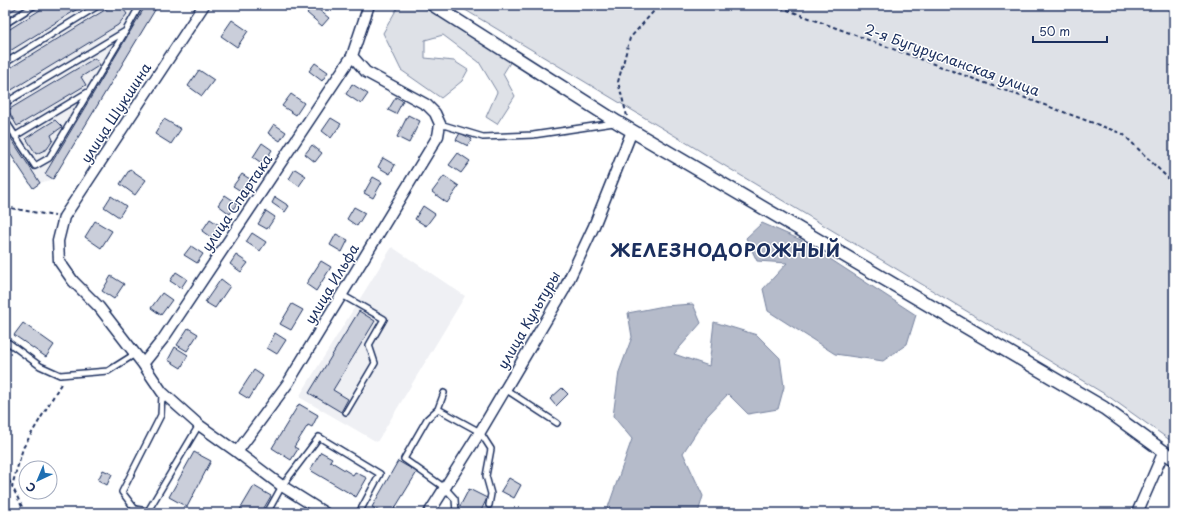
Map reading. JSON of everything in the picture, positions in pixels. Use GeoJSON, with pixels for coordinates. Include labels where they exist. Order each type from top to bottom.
{"type":"FeatureCollection","features":[{"type":"Feature","properties":{"kind":"street","name":"улица Спартака"},"geometry":{"type":"LineString","coordinates":[[143,364],[163,339],[352,56],[368,5]]}},
{"type":"Feature","properties":{"kind":"street"},"geometry":{"type":"LineString","coordinates":[[433,5],[617,122],[1104,408],[1174,459]]}},
{"type":"Feature","properties":{"kind":"street","name":"улица Шукшина"},"geometry":{"type":"LineString","coordinates":[[200,6],[64,217],[58,241],[59,261],[73,281],[99,307],[143,364],[162,392],[199,425],[282,486],[325,513]]}},
{"type":"Feature","properties":{"kind":"street"},"geometry":{"type":"LineString","coordinates":[[352,56],[366,72],[427,105],[435,114],[440,124]]}},
{"type":"Feature","properties":{"kind":"street","name":"улица Ильфа"},"geometry":{"type":"LineString","coordinates":[[237,452],[288,383],[433,146],[438,136],[440,124]]}},
{"type":"Feature","properties":{"kind":"street","name":"улица Культуры"},"geometry":{"type":"LineString","coordinates":[[429,513],[480,432],[564,290],[594,226],[632,131]]}},
{"type":"Feature","properties":{"kind":"street"},"geometry":{"type":"LineString","coordinates":[[1137,513],[1164,451]]}},
{"type":"Feature","properties":{"kind":"lane"},"geometry":{"type":"LineString","coordinates":[[5,24],[35,5]]}},
{"type":"Feature","properties":{"kind":"lane"},"geometry":{"type":"LineString","coordinates":[[5,63],[99,5]]}},
{"type":"Feature","properties":{"kind":"lane"},"geometry":{"type":"LineString","coordinates":[[5,120],[35,166],[49,158],[140,5]]}},
{"type":"Feature","properties":{"kind":"lane"},"geometry":{"type":"LineString","coordinates":[[5,103],[125,32]]}},
{"type":"Feature","properties":{"kind":"lane"},"geometry":{"type":"LineString","coordinates":[[15,136],[88,92]]}},
{"type":"Feature","properties":{"kind":"lane"},"geometry":{"type":"LineString","coordinates":[[440,124],[483,137],[533,135],[617,122]]}},
{"type":"Feature","properties":{"kind":"lane"},"geometry":{"type":"LineString","coordinates":[[342,295],[384,319],[369,345],[374,363],[346,412]]}},
{"type":"Feature","properties":{"kind":"lane"},"geometry":{"type":"LineString","coordinates":[[9,343],[40,366],[60,375],[108,371],[135,354]]}},
{"type":"Feature","properties":{"kind":"lane"},"geometry":{"type":"LineString","coordinates":[[505,389],[557,423]]}},
{"type":"Feature","properties":{"kind":"lane"},"geometry":{"type":"LineString","coordinates":[[162,392],[161,415],[122,492],[135,509],[148,511],[199,425]]}},
{"type":"Feature","properties":{"kind":"lane"},"geometry":{"type":"LineString","coordinates":[[444,393],[438,409],[427,419],[404,459],[445,488],[455,499],[456,513]]}},
{"type":"Feature","properties":{"kind":"lane"},"geometry":{"type":"LineString","coordinates":[[438,409],[480,432],[491,449],[486,476],[490,494],[489,505]]}},
{"type":"Feature","properties":{"kind":"lane"},"geometry":{"type":"LineString","coordinates":[[267,513],[282,486],[319,437],[380,474],[359,513]]}},
{"type":"Feature","properties":{"kind":"path"},"geometry":{"type":"LineString","coordinates":[[632,131],[618,82],[630,38],[658,5]]}},
{"type":"Feature","properties":{"kind":"path","name":"2-я Бугурусланская улица"},"geometry":{"type":"LineString","coordinates":[[774,5],[1123,134],[1174,184]]}},
{"type":"Feature","properties":{"kind":"path"},"geometry":{"type":"LineString","coordinates":[[5,207],[64,217]]}},
{"type":"Feature","properties":{"kind":"path"},"geometry":{"type":"LineString","coordinates":[[12,486],[23,448],[66,374]]}},
{"type":"Feature","properties":{"kind":"path"},"geometry":{"type":"LineString","coordinates":[[5,474],[25,513]]}},
{"type":"Feature","properties":{"kind":"shaded area"},"geometry":{"type":"Polygon","coordinates":[[[5,5],[158,5],[53,179],[40,183],[33,188],[5,146],[5,5]]]}},
{"type":"Feature","properties":{"kind":"shaded area"},"geometry":{"type":"Polygon","coordinates":[[[399,5],[421,5],[511,61],[503,74],[515,96],[497,124],[486,117],[497,92],[479,62],[443,35],[425,40],[425,58],[454,61],[468,70],[462,81],[441,98],[401,70],[383,33],[399,5]]]}},
{"type":"Feature","properties":{"kind":"shaded area"},"geometry":{"type":"Polygon","coordinates":[[[457,5],[1174,5],[1174,443],[1108,396],[457,5]]]}},
{"type":"Feature","properties":{"kind":"shaded area"},"geometry":{"type":"Polygon","coordinates":[[[392,247],[465,296],[377,442],[299,397],[392,247]]]}},
{"type":"Feature","properties":{"kind":"water"},"geometry":{"type":"Polygon","coordinates":[[[762,223],[801,240],[916,315],[907,344],[883,361],[835,354],[768,311],[763,289],[787,263],[757,261],[746,238],[762,223]]]}},
{"type":"Feature","properties":{"kind":"water"},"geometry":{"type":"Polygon","coordinates":[[[693,304],[701,323],[674,354],[709,366],[714,322],[757,335],[780,358],[784,387],[778,409],[748,414],[728,394],[707,416],[683,453],[703,496],[698,513],[606,513],[632,439],[613,416],[619,372],[632,337],[628,313],[664,306],[693,304]]]}},
{"type":"Feature","properties":{"kind":"building"},"geometry":{"type":"Polygon","coordinates":[[[5,5],[21,5],[5,15],[5,5]]]}},
{"type":"Feature","properties":{"kind":"building"},"geometry":{"type":"Polygon","coordinates":[[[48,5],[84,5],[5,54],[5,32],[48,5]]]}},
{"type":"Feature","properties":{"kind":"building"},"geometry":{"type":"Polygon","coordinates":[[[113,5],[132,5],[124,10],[127,14],[118,25],[5,94],[5,71],[113,5]]]}},
{"type":"Feature","properties":{"kind":"building"},"geometry":{"type":"Polygon","coordinates":[[[146,5],[158,5],[53,179],[45,174],[146,5]]]}},
{"type":"Feature","properties":{"kind":"building"},"geometry":{"type":"Polygon","coordinates":[[[313,5],[329,18],[322,26],[307,13],[313,5]]]}},
{"type":"Feature","properties":{"kind":"building"},"geometry":{"type":"Polygon","coordinates":[[[232,20],[248,31],[237,47],[221,36],[232,20]]]}},
{"type":"Feature","properties":{"kind":"building"},"geometry":{"type":"Polygon","coordinates":[[[95,58],[100,65],[81,77],[86,85],[17,126],[8,110],[95,58]]]}},
{"type":"Feature","properties":{"kind":"building"},"geometry":{"type":"Polygon","coordinates":[[[315,63],[328,72],[322,81],[309,71],[315,63]]]}},
{"type":"Feature","properties":{"kind":"building"},"geometry":{"type":"Polygon","coordinates":[[[199,70],[214,80],[202,96],[188,86],[199,70]]]}},
{"type":"Feature","properties":{"kind":"building"},"geometry":{"type":"Polygon","coordinates":[[[352,84],[368,94],[361,104],[346,94],[352,84]]]}},
{"type":"Feature","properties":{"kind":"building"},"geometry":{"type":"Polygon","coordinates":[[[291,94],[304,103],[296,115],[282,106],[291,94]]]}},
{"type":"Feature","properties":{"kind":"building"},"geometry":{"type":"Polygon","coordinates":[[[396,97],[403,101],[396,114],[388,110],[396,97]]]}},
{"type":"Feature","properties":{"kind":"building"},"geometry":{"type":"Polygon","coordinates":[[[408,115],[420,121],[409,143],[397,137],[408,115]]]}},
{"type":"Feature","properties":{"kind":"building"},"geometry":{"type":"Polygon","coordinates":[[[331,118],[341,124],[331,138],[322,131],[331,118]]]}},
{"type":"Feature","properties":{"kind":"building"},"geometry":{"type":"Polygon","coordinates":[[[164,119],[181,129],[171,144],[155,134],[164,119]]]}},
{"type":"Feature","properties":{"kind":"building"},"geometry":{"type":"Polygon","coordinates":[[[55,120],[62,127],[51,135],[53,140],[47,149],[36,154],[26,138],[55,120]]]}},
{"type":"Feature","properties":{"kind":"building"},"geometry":{"type":"Polygon","coordinates":[[[274,124],[286,132],[280,141],[268,133],[274,124]]]}},
{"type":"Feature","properties":{"kind":"building"},"geometry":{"type":"Polygon","coordinates":[[[5,129],[40,183],[33,188],[5,146],[5,129]]]}},
{"type":"Feature","properties":{"kind":"building"},"geometry":{"type":"Polygon","coordinates":[[[460,133],[472,139],[468,146],[456,140],[460,133]]]}},
{"type":"Feature","properties":{"kind":"building"},"geometry":{"type":"Polygon","coordinates":[[[262,143],[272,150],[263,164],[253,157],[262,143]]]}},
{"type":"Feature","properties":{"kind":"building"},"geometry":{"type":"Polygon","coordinates":[[[312,145],[322,153],[315,162],[305,154],[312,145]]]}},
{"type":"Feature","properties":{"kind":"building"},"geometry":{"type":"Polygon","coordinates":[[[458,153],[470,161],[461,173],[449,165],[458,153]]]}},
{"type":"Feature","properties":{"kind":"building"},"geometry":{"type":"Polygon","coordinates":[[[383,158],[395,165],[390,174],[378,167],[383,158]]]}},
{"type":"Feature","properties":{"kind":"building"},"geometry":{"type":"Polygon","coordinates":[[[130,169],[146,180],[135,195],[120,184],[130,169]]]}},
{"type":"Feature","properties":{"kind":"building"},"geometry":{"type":"Polygon","coordinates":[[[295,169],[306,176],[299,186],[289,179],[295,169]]]}},
{"type":"Feature","properties":{"kind":"building"},"geometry":{"type":"Polygon","coordinates":[[[242,174],[253,181],[244,193],[233,186],[242,174]]]}},
{"type":"Feature","properties":{"kind":"building"},"geometry":{"type":"Polygon","coordinates":[[[444,176],[459,186],[447,203],[432,192],[444,176]]]}},
{"type":"Feature","properties":{"kind":"building"},"geometry":{"type":"Polygon","coordinates":[[[373,177],[382,182],[373,198],[364,193],[373,177]]]}},
{"type":"Feature","properties":{"kind":"building"},"geometry":{"type":"Polygon","coordinates":[[[225,195],[237,203],[230,214],[218,205],[225,195]]]}},
{"type":"Feature","properties":{"kind":"building"},"geometry":{"type":"Polygon","coordinates":[[[111,196],[126,206],[119,217],[104,207],[111,196]]]}},
{"type":"Feature","properties":{"kind":"building"},"geometry":{"type":"Polygon","coordinates":[[[275,197],[289,206],[285,212],[272,203],[275,197]]]}},
{"type":"Feature","properties":{"kind":"building"},"geometry":{"type":"Polygon","coordinates":[[[423,206],[435,214],[426,226],[415,219],[423,206]]]}},
{"type":"Feature","properties":{"kind":"building"},"geometry":{"type":"Polygon","coordinates":[[[354,207],[365,213],[357,226],[347,219],[354,207]]]}},
{"type":"Feature","properties":{"kind":"building"},"geometry":{"type":"Polygon","coordinates":[[[266,211],[275,217],[267,229],[258,224],[266,211]]]}},
{"type":"Feature","properties":{"kind":"building"},"geometry":{"type":"Polygon","coordinates":[[[210,219],[222,227],[213,239],[202,231],[210,219]]]}},
{"type":"Feature","properties":{"kind":"building"},"geometry":{"type":"Polygon","coordinates":[[[95,221],[112,231],[101,248],[85,237],[95,221]]]}},
{"type":"Feature","properties":{"kind":"building"},"geometry":{"type":"Polygon","coordinates":[[[252,233],[266,242],[260,251],[246,242],[252,233]]]}},
{"type":"Feature","properties":{"kind":"building"},"geometry":{"type":"Polygon","coordinates":[[[336,234],[348,240],[342,252],[330,245],[336,234]]]}},
{"type":"Feature","properties":{"kind":"building"},"geometry":{"type":"Polygon","coordinates":[[[191,246],[203,254],[197,263],[184,255],[191,246]]]}},
{"type":"Feature","properties":{"kind":"building"},"geometry":{"type":"Polygon","coordinates":[[[236,255],[248,263],[241,272],[230,264],[236,255]]]}},
{"type":"Feature","properties":{"kind":"building"},"geometry":{"type":"Polygon","coordinates":[[[321,261],[331,267],[316,291],[306,284],[321,261]]]}},
{"type":"Feature","properties":{"kind":"building"},"geometry":{"type":"Polygon","coordinates":[[[176,272],[187,279],[181,288],[170,281],[176,272]]]}},
{"type":"Feature","properties":{"kind":"building"},"geometry":{"type":"Polygon","coordinates":[[[111,276],[124,284],[114,299],[102,291],[111,276]]]}},
{"type":"Feature","properties":{"kind":"building"},"geometry":{"type":"Polygon","coordinates":[[[221,279],[230,286],[215,308],[205,302],[221,279]]]}},
{"type":"Feature","properties":{"kind":"building"},"geometry":{"type":"Polygon","coordinates":[[[162,293],[172,300],[161,315],[151,308],[162,293]]]}},
{"type":"Feature","properties":{"kind":"building"},"geometry":{"type":"Polygon","coordinates":[[[292,304],[303,310],[291,330],[280,324],[292,304]]]}},
{"type":"Feature","properties":{"kind":"building"},"geometry":{"type":"Polygon","coordinates":[[[359,311],[375,321],[333,390],[348,399],[341,412],[309,393],[359,311]]]}},
{"type":"Feature","properties":{"kind":"building"},"geometry":{"type":"Polygon","coordinates":[[[23,323],[54,345],[46,357],[14,335],[23,323]]]}},
{"type":"Feature","properties":{"kind":"building"},"geometry":{"type":"Polygon","coordinates":[[[188,328],[198,334],[187,351],[177,345],[188,328]]]}},
{"type":"Feature","properties":{"kind":"building"},"geometry":{"type":"Polygon","coordinates":[[[275,333],[286,340],[277,354],[267,348],[275,333]]]}},
{"type":"Feature","properties":{"kind":"building"},"geometry":{"type":"Polygon","coordinates":[[[175,347],[188,355],[181,368],[168,360],[175,347]]]}},
{"type":"Feature","properties":{"kind":"building"},"geometry":{"type":"Polygon","coordinates":[[[254,370],[263,376],[249,399],[239,393],[254,370]]]}},
{"type":"Feature","properties":{"kind":"building"},"geometry":{"type":"Polygon","coordinates":[[[562,388],[568,394],[556,406],[550,399],[562,388]]]}},
{"type":"Feature","properties":{"kind":"building"},"geometry":{"type":"Polygon","coordinates":[[[299,404],[318,415],[312,427],[308,425],[294,447],[298,449],[291,460],[272,448],[299,404]]]}},
{"type":"Feature","properties":{"kind":"building"},"geometry":{"type":"Polygon","coordinates":[[[194,452],[211,461],[187,507],[169,497],[194,452]]]}},
{"type":"Feature","properties":{"kind":"building"},"geometry":{"type":"Polygon","coordinates":[[[321,452],[332,458],[330,461],[353,475],[355,472],[367,478],[356,497],[310,470],[321,452]]]}},
{"type":"Feature","properties":{"kind":"building"},"geometry":{"type":"Polygon","coordinates":[[[398,461],[417,472],[392,513],[383,513],[372,507],[398,461]]]}},
{"type":"Feature","properties":{"kind":"building"},"geometry":{"type":"Polygon","coordinates":[[[103,470],[112,474],[107,485],[98,480],[103,470]]]}},
{"type":"Feature","properties":{"kind":"building"},"geometry":{"type":"Polygon","coordinates":[[[509,478],[521,485],[514,498],[501,491],[509,478]]]}},
{"type":"Feature","properties":{"kind":"building"},"geometry":{"type":"Polygon","coordinates":[[[254,486],[271,496],[261,513],[238,513],[254,486]]]}},
{"type":"Feature","properties":{"kind":"building"},"geometry":{"type":"Polygon","coordinates":[[[469,489],[487,498],[480,513],[457,512],[469,489]]]}},
{"type":"Feature","properties":{"kind":"district","name":"ЖЕЛЕЗНОДОРОЖНЫЙ"},"geometry":{"type":"Point","coordinates":[726,251]}}]}
